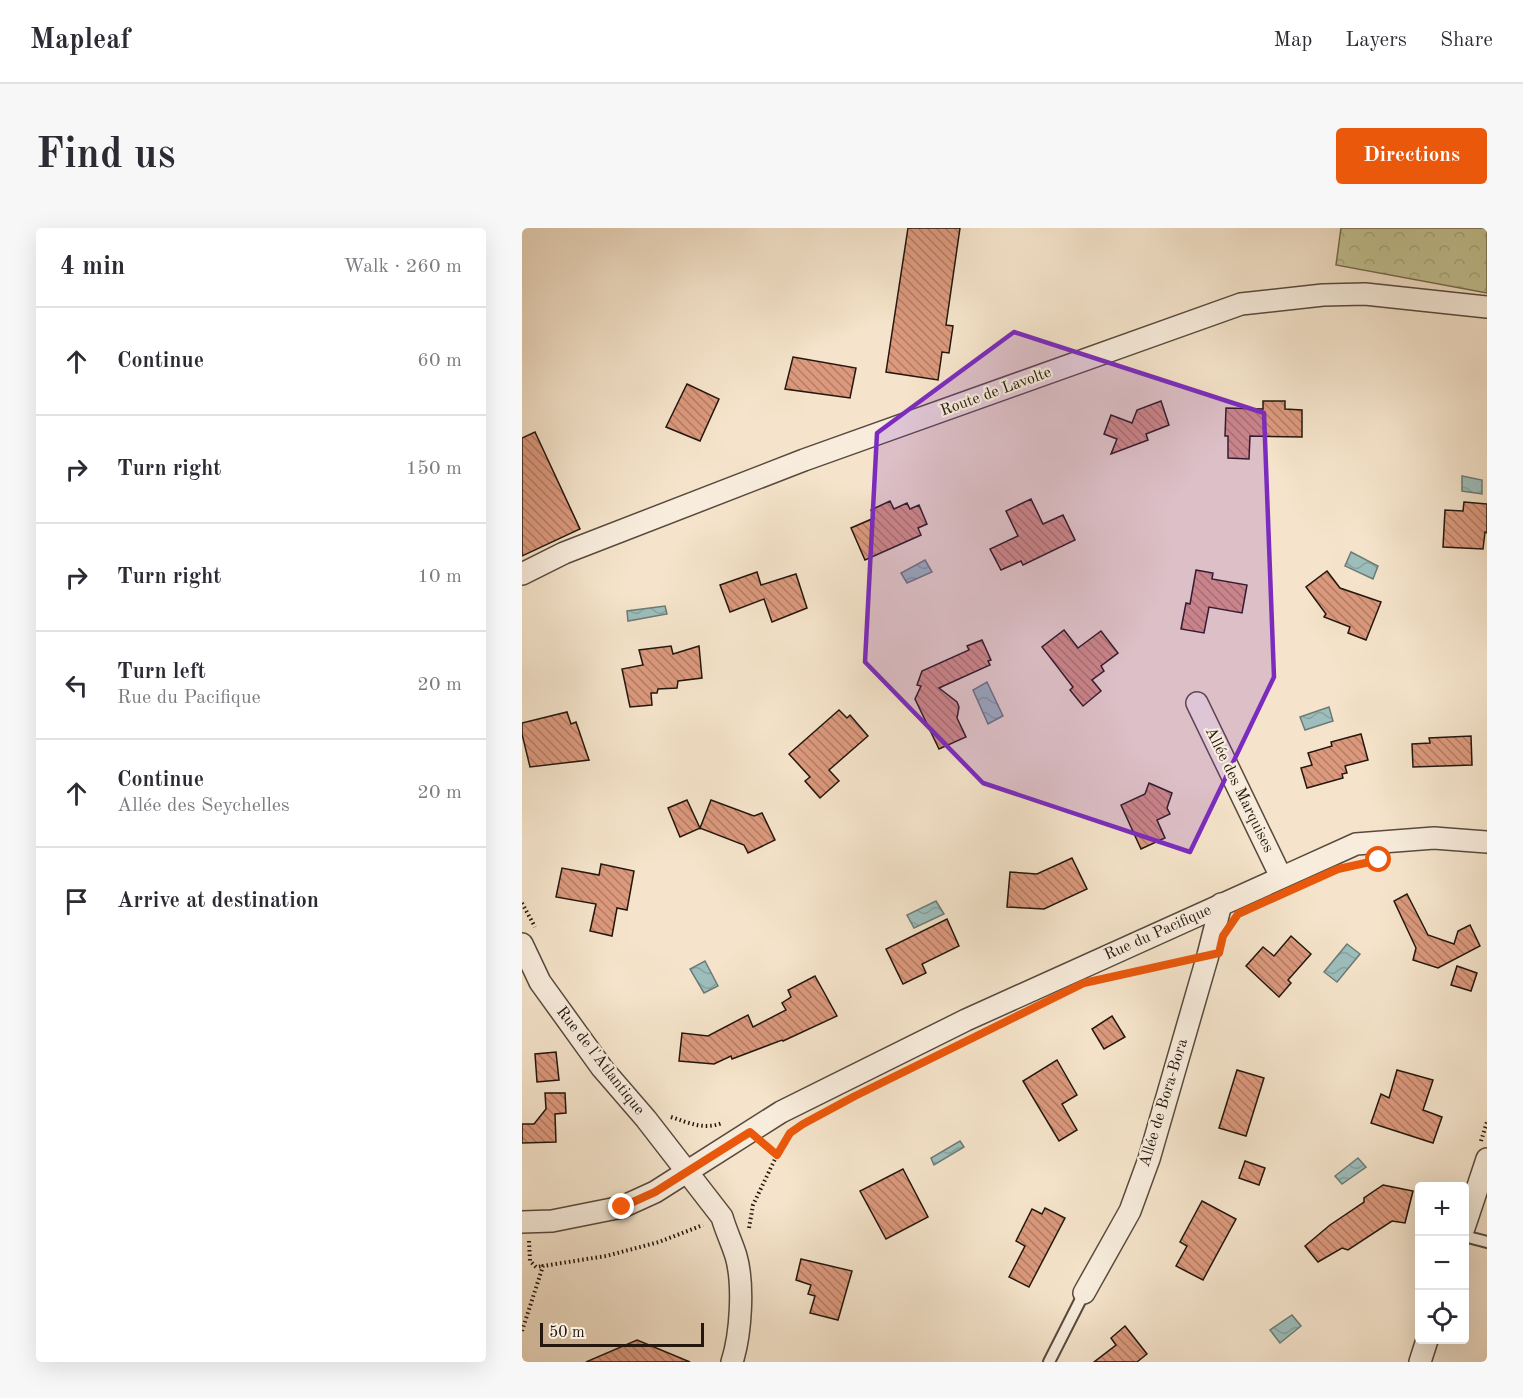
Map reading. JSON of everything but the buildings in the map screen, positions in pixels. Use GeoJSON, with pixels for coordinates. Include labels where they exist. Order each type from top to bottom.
{"type":"FeatureCollection","features":[{"type":"Feature","properties":{"kind":"street","name":"Route de Lavolte"},"geometry":{"type":"LineString","coordinates":[[522,574],[564,553],[804,460],[1241,304],[1323,295],[1365,294],[1487,307]]}},
{"type":"Feature","properties":{"kind":"street","name":"Allée des Marquises"},"geometry":{"type":"LineString","coordinates":[[1197,703],[1281,877]]}},
{"type":"Feature","properties":{"kind":"street","name":"Rue du Pacifique"},"geometry":{"type":"LineString","coordinates":[[522,1222],[552,1221],[622,1207],[655,1192],[781,1112],[966,1020],[1356,844],[1434,838],[1487,842]]}},
{"type":"Feature","properties":{"kind":"street","name":"Allée de Bora-Bora"},"geometry":{"type":"LineString","coordinates":[[1084,1293],[1130,1211],[1149,1159],[1209,955],[1221,904]]}},
{"type":"Feature","properties":{"kind":"street","name":"Rue de l'Atlantique"},"geometry":{"type":"LineString","coordinates":[[530,938],[540,982],[602,1068],[646,1119],[722,1217],[736,1257],[740,1294],[740,1317],[736,1350],[732,1362]]}},
{"type":"Feature","properties":{"kind":"street"},"geometry":{"type":"LineString","coordinates":[[1469,1213],[1487,1159]]}},
{"type":"Feature","properties":{"kind":"street"},"geometry":{"type":"LineString","coordinates":[[1420,1362],[1426,1344]]}},
{"type":"Feature","properties":{"kind":"lane"},"geometry":{"type":"LineString","coordinates":[[1469,1237],[1487,1242]]}},
{"type":"Feature","properties":{"kind":"lane"},"geometry":{"type":"LineString","coordinates":[[1049,1362],[1084,1293]]}},
{"type":"Feature","properties":{"kind":"path"},"geometry":{"type":"LineString","coordinates":[[522,903],[530,938]]}},
{"type":"Feature","properties":{"kind":"path"},"geometry":{"type":"LineString","coordinates":[[1127,972],[1209,955]]}},
{"type":"Feature","properties":{"kind":"path"},"geometry":{"type":"LineString","coordinates":[[668,1115],[694,1125],[704,1126],[713,1126],[732,1119],[742,1123],[777,1155]]}},
{"type":"Feature","properties":{"kind":"path"},"geometry":{"type":"LineString","coordinates":[[748,1233],[753,1205],[777,1155],[790,1133],[796,1129]]}},
{"type":"Feature","properties":{"kind":"path"},"geometry":{"type":"LineString","coordinates":[[522,1238],[529,1241],[530,1261],[536,1267],[606,1256],[659,1242],[722,1217]]}},
{"type":"Feature","properties":{"kind":"path"},"geometry":{"type":"LineString","coordinates":[[522,1331],[543,1266]]}},
{"type":"Feature","properties":{"kind":"highlighted area"},"geometry":{"type":"Polygon","coordinates":[[[1014,332],[1264,413],[1274,677],[1190,852],[983,783],[865,662],[877,433],[1014,332]]]}},
{"type":"Feature","properties":{"kind":"green space"},"geometry":{"type":"Polygon","coordinates":[[[1341,228],[1487,228],[1487,293],[1336,265],[1341,228]]]}},
{"type":"Feature","properties":{"kind":"water"},"geometry":{"type":"Polygon","coordinates":[[[1462,476],[1482,480],[1482,494],[1462,491],[1462,476]]]}},
{"type":"Feature","properties":{"kind":"water"},"geometry":{"type":"Polygon","coordinates":[[[1351,552],[1378,566],[1373,579],[1345,566],[1351,552]]]}},
{"type":"Feature","properties":{"kind":"water"},"geometry":{"type":"Polygon","coordinates":[[[925,560],[932,572],[907,583],[901,573],[925,560]]]}},
{"type":"Feature","properties":{"kind":"water"},"geometry":{"type":"Polygon","coordinates":[[[665,606],[667,614],[628,621],[627,611],[665,606]]]}},
{"type":"Feature","properties":{"kind":"water"},"geometry":{"type":"Polygon","coordinates":[[[987,682],[1003,716],[988,724],[973,690],[987,682]]]}},
{"type":"Feature","properties":{"kind":"water"},"geometry":{"type":"Polygon","coordinates":[[[1329,707],[1333,721],[1305,730],[1300,717],[1329,707]]]}},
{"type":"Feature","properties":{"kind":"water"},"geometry":{"type":"Polygon","coordinates":[[[936,901],[944,914],[914,928],[907,915],[936,901]]]}},
{"type":"Feature","properties":{"kind":"water"},"geometry":{"type":"Polygon","coordinates":[[[1347,944],[1360,954],[1337,982],[1324,972],[1347,944]]]}},
{"type":"Feature","properties":{"kind":"water"},"geometry":{"type":"Polygon","coordinates":[[[705,961],[718,986],[704,993],[690,969],[705,961]]]}},
{"type":"Feature","properties":{"kind":"water"},"geometry":{"type":"Polygon","coordinates":[[[960,1141],[964,1147],[934,1165],[931,1158],[960,1141]]]}},
{"type":"Feature","properties":{"kind":"water"},"geometry":{"type":"Polygon","coordinates":[[[1358,1158],[1366,1167],[1342,1184],[1335,1176],[1358,1158]]]}},
{"type":"Feature","properties":{"kind":"water"},"geometry":{"type":"Polygon","coordinates":[[[1292,1315],[1301,1326],[1280,1343],[1270,1330],[1292,1315]]]}},
{"type":"Feature","properties":{"kind":"route"},"geometry":{"type":"LineString","coordinates":[[622,1207],[655,1192],[750,1132],[777,1155],[790,1133],[803,1124],[1084,983],[1219,953],[1223,936],[1238,914],[1338,869],[1379,860]]}}]}
